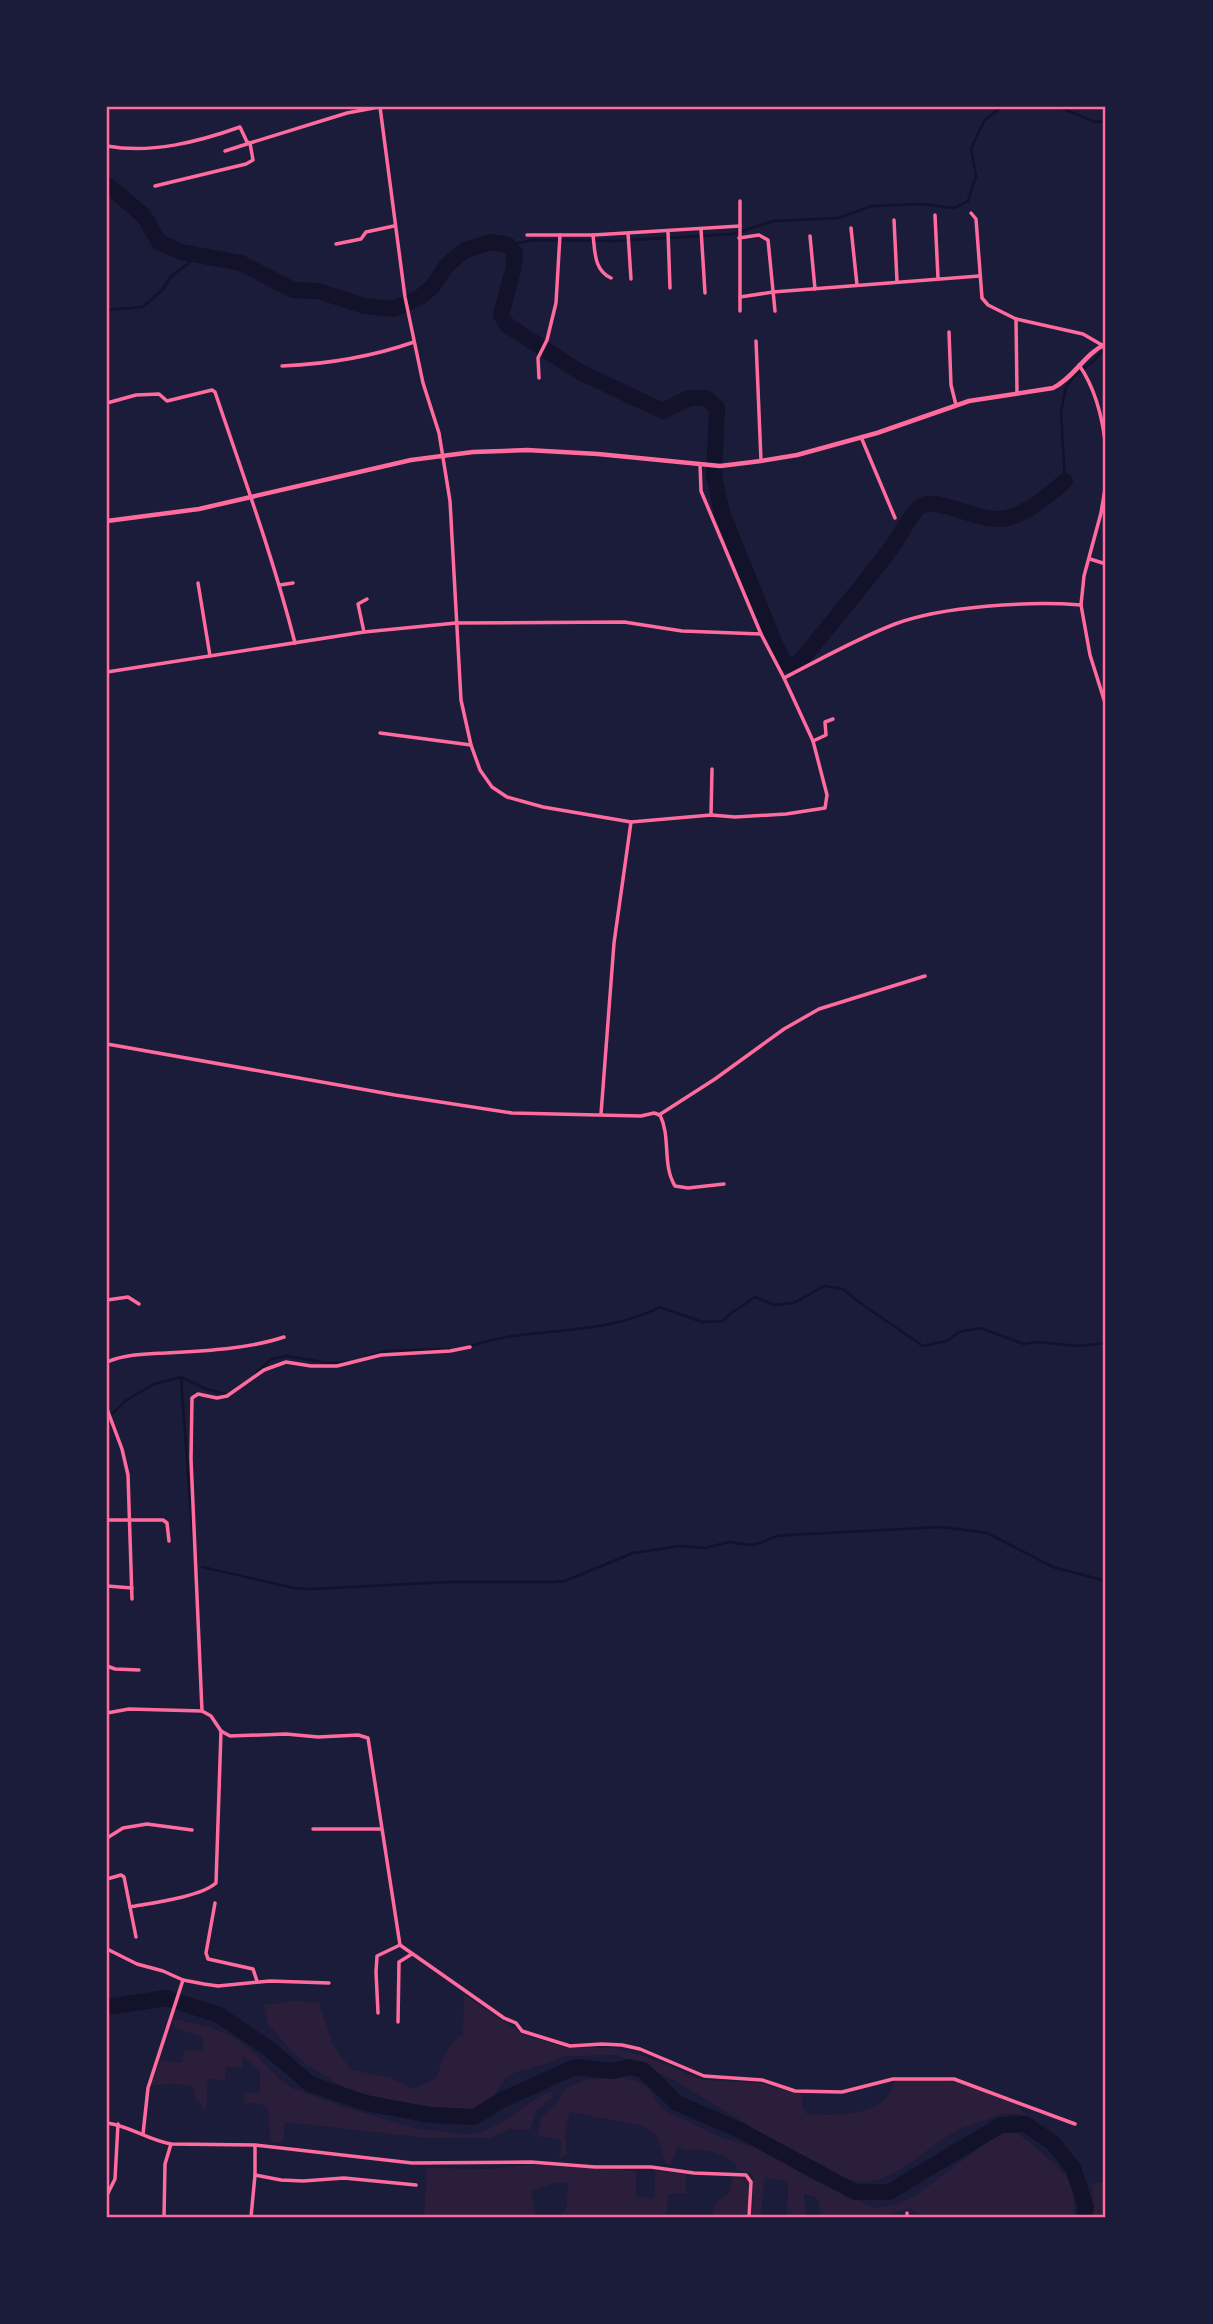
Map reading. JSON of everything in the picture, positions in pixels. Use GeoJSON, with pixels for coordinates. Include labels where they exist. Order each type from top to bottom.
{"type":"FeatureCollection","features":[{"type":"Feature","properties":{"kind":"street"},"geometry":{"type":"LineString","coordinates":[[225,151],[347,113],[380,107],[405,297],[423,383],[439,433],[452,531],[461,700],[480,771],[492,787],[507,797],[543,807],[631,822],[711,815],[773,815],[825,808],[827,794],[813,741],[761,634],[701,491],[701,464]]}},
{"type":"Feature","properties":{"kind":"street"},"geometry":{"type":"LineString","coordinates":[[107,146],[155,147],[211,138],[240,127],[250,143],[253,151],[251,163],[155,186]]}},
{"type":"Feature","properties":{"kind":"street"},"geometry":{"type":"LineString","coordinates":[[740,201],[740,311]]}},
{"type":"Feature","properties":{"kind":"street"},"geometry":{"type":"LineString","coordinates":[[107,520],[199,509],[442,455],[527,450],[720,466],[761,461],[797,455],[861,437],[956,405],[1053,388],[1064,382],[1079,365],[1104,345],[1083,334],[1016,318],[984,302],[979,276],[976,219],[971,213]]}},
{"type":"Feature","properties":{"kind":"street"},"geometry":{"type":"LineString","coordinates":[[935,215],[938,278]]}},
{"type":"Feature","properties":{"kind":"street"},"geometry":{"type":"LineString","coordinates":[[894,220],[897,282]]}},
{"type":"Feature","properties":{"kind":"street"},"geometry":{"type":"LineString","coordinates":[[335,244],[361,239],[366,232],[394,226]]}},
{"type":"Feature","properties":{"kind":"street"},"geometry":{"type":"LineString","coordinates":[[527,235],[560,240],[594,239],[628,233],[668,235],[740,227]]}},
{"type":"Feature","properties":{"kind":"street"},"geometry":{"type":"LineString","coordinates":[[851,228],[857,285]]}},
{"type":"Feature","properties":{"kind":"street"},"geometry":{"type":"LineString","coordinates":[[701,231],[705,293]]}},
{"type":"Feature","properties":{"kind":"street"},"geometry":{"type":"LineString","coordinates":[[628,233],[631,279]]}},
{"type":"Feature","properties":{"kind":"street"},"geometry":{"type":"LineString","coordinates":[[668,235],[670,288]]}},
{"type":"Feature","properties":{"kind":"street"},"geometry":{"type":"LineString","coordinates":[[739,236],[759,235],[768,240],[775,311]]}},
{"type":"Feature","properties":{"kind":"street"},"geometry":{"type":"LineString","coordinates":[[810,236],[815,289]]}},
{"type":"Feature","properties":{"kind":"street"},"geometry":{"type":"LineString","coordinates":[[594,239],[598,268],[611,278]]}},
{"type":"Feature","properties":{"kind":"street"},"geometry":{"type":"LineString","coordinates":[[539,378],[539,356],[553,324],[560,240]]}},
{"type":"Feature","properties":{"kind":"street"},"geometry":{"type":"LineString","coordinates":[[740,297],[979,276]]}},
{"type":"Feature","properties":{"kind":"street"},"geometry":{"type":"LineString","coordinates":[[1016,318],[1017,394]]}},
{"type":"Feature","properties":{"kind":"street"},"geometry":{"type":"LineString","coordinates":[[949,332],[951,384],[956,405]]}},
{"type":"Feature","properties":{"kind":"street"},"geometry":{"type":"LineString","coordinates":[[756,341],[761,461]]}},
{"type":"Feature","properties":{"kind":"street"},"geometry":{"type":"LineString","coordinates":[[282,366],[321,364],[363,357],[414,342]]}},
{"type":"Feature","properties":{"kind":"street"},"geometry":{"type":"LineString","coordinates":[[1079,365],[1091,385],[1100,414],[1106,449]]}},
{"type":"Feature","properties":{"kind":"street"},"geometry":{"type":"LineString","coordinates":[[107,403],[153,393],[159,394],[167,401],[214,390],[252,497],[295,643]]}},
{"type":"Feature","properties":{"kind":"street"},"geometry":{"type":"LineString","coordinates":[[861,437],[895,518]]}},
{"type":"Feature","properties":{"kind":"street"},"geometry":{"type":"LineString","coordinates":[[1106,483],[1084,576],[1081,605],[1090,655],[1104,691],[1106,706]]}},
{"type":"Feature","properties":{"kind":"street"},"geometry":{"type":"LineString","coordinates":[[1090,559],[1106,565]]}},
{"type":"Feature","properties":{"kind":"street"},"geometry":{"type":"LineString","coordinates":[[198,583],[210,656]]}},
{"type":"Feature","properties":{"kind":"street"},"geometry":{"type":"LineString","coordinates":[[280,585],[293,583]]}},
{"type":"Feature","properties":{"kind":"street"},"geometry":{"type":"LineString","coordinates":[[364,632],[358,604],[367,598]]}},
{"type":"Feature","properties":{"kind":"street"},"geometry":{"type":"LineString","coordinates":[[784,678],[844,645],[898,623],[977,607],[1081,605]]}},
{"type":"Feature","properties":{"kind":"street"},"geometry":{"type":"LineString","coordinates":[[107,672],[364,632],[456,623],[624,622],[682,631],[761,634]]}},
{"type":"Feature","properties":{"kind":"street"},"geometry":{"type":"LineString","coordinates":[[813,741],[826,735],[825,722],[833,719]]}},
{"type":"Feature","properties":{"kind":"street"},"geometry":{"type":"LineString","coordinates":[[380,733],[471,745]]}},
{"type":"Feature","properties":{"kind":"street"},"geometry":{"type":"LineString","coordinates":[[711,815],[712,769]]}},
{"type":"Feature","properties":{"kind":"street"},"geometry":{"type":"LineString","coordinates":[[601,1114],[614,943],[631,822]]}},
{"type":"Feature","properties":{"kind":"street"},"geometry":{"type":"LineString","coordinates":[[658,1116],[819,1009],[925,976]]}},
{"type":"Feature","properties":{"kind":"street"},"geometry":{"type":"LineString","coordinates":[[107,1044],[512,1113],[641,1116],[654,1113],[660,1115],[664,1122],[666,1153],[675,1186],[688,1188],[724,1184]]}},
{"type":"Feature","properties":{"kind":"street"},"geometry":{"type":"LineString","coordinates":[[107,1300],[128,1297],[139,1304]]}},
{"type":"Feature","properties":{"kind":"street"},"geometry":{"type":"LineString","coordinates":[[107,1362],[123,1356],[197,1351],[261,1343],[284,1337]]}},
{"type":"Feature","properties":{"kind":"street"},"geometry":{"type":"LineString","coordinates":[[202,1711],[191,1459],[193,1397],[201,1394],[225,1397],[260,1372],[281,1363],[337,1366],[381,1355],[450,1351],[470,1347]]}},
{"type":"Feature","properties":{"kind":"street"},"geometry":{"type":"LineString","coordinates":[[107,1409],[122,1449],[128,1475],[132,1599]]}},
{"type":"Feature","properties":{"kind":"street"},"geometry":{"type":"LineString","coordinates":[[107,1520],[163,1520],[167,1523],[169,1541]]}},
{"type":"Feature","properties":{"kind":"street"},"geometry":{"type":"LineString","coordinates":[[107,1586],[132,1588]]}},
{"type":"Feature","properties":{"kind":"street"},"geometry":{"type":"LineString","coordinates":[[107,1666],[139,1670]]}},
{"type":"Feature","properties":{"kind":"street"},"geometry":{"type":"LineString","coordinates":[[107,1713],[129,1709],[202,1711],[211,1716],[221,1731],[236,1737],[279,1734],[318,1737],[358,1735],[368,1738],[400,1945],[504,2018],[516,2023],[520,2029],[570,2046],[602,2043],[622,2045],[640,2049],[704,2076],[762,2080],[809,2093],[842,2092],[892,2079],[954,2078],[1075,2124]]}},
{"type":"Feature","properties":{"kind":"street"},"geometry":{"type":"LineString","coordinates":[[130,1907],[181,1897],[212,1887],[216,1883],[221,1731]]}},
{"type":"Feature","properties":{"kind":"street"},"geometry":{"type":"LineString","coordinates":[[107,1838],[123,1828],[147,1824],[192,1830]]}},
{"type":"Feature","properties":{"kind":"street"},"geometry":{"type":"LineString","coordinates":[[313,1829],[382,1829]]}},
{"type":"Feature","properties":{"kind":"street"},"geometry":{"type":"LineString","coordinates":[[107,1879],[121,1875],[124,1877],[136,1937]]}},
{"type":"Feature","properties":{"kind":"street"},"geometry":{"type":"LineString","coordinates":[[215,1903],[206,1953],[208,1959],[253,1969],[257,1982]]}},
{"type":"Feature","properties":{"kind":"street"},"geometry":{"type":"LineString","coordinates":[[378,2013],[377,1955],[400,1945]]}},
{"type":"Feature","properties":{"kind":"street"},"geometry":{"type":"LineString","coordinates":[[107,1949],[137,1964],[183,1980],[218,1986],[257,1982],[330,1983]]}},
{"type":"Feature","properties":{"kind":"street"},"geometry":{"type":"LineString","coordinates":[[398,2022],[399,1962],[412,1954]]}},
{"type":"Feature","properties":{"kind":"street"},"geometry":{"type":"LineString","coordinates":[[143,2134],[148,2088],[183,1980]]}},
{"type":"Feature","properties":{"kind":"street"},"geometry":{"type":"LineString","coordinates":[[107,2123],[118,2124],[157,2142],[171,2144],[255,2145],[412,2163],[531,2162],[584,2167],[651,2167],[694,2173],[746,2175],[751,2182],[749,2217]]}},
{"type":"Feature","properties":{"kind":"street"},"geometry":{"type":"LineString","coordinates":[[107,2195],[115,2179],[118,2124]]}},
{"type":"Feature","properties":{"kind":"street"},"geometry":{"type":"LineString","coordinates":[[164,2217],[165,2164],[171,2144]]}},
{"type":"Feature","properties":{"kind":"street"},"geometry":{"type":"LineString","coordinates":[[251,2217],[255,2145]]}},
{"type":"Feature","properties":{"kind":"street"},"geometry":{"type":"LineString","coordinates":[[255,2175],[281,2180],[344,2178],[416,2185]]}},
{"type":"Feature","properties":{"kind":"shaded area"},"geometry":{"type":"Polygon","coordinates":[[[464,1995],[524,2035],[567,2048],[615,2048],[647,2057],[700,2079],[761,2083],[802,2095],[802,2106],[807,2114],[836,2115],[867,2110],[885,2099],[895,2081],[949,2081],[964,2083],[1017,2105],[1027,2117],[1008,2113],[999,2115],[956,2131],[896,2172],[865,2181],[847,2180],[827,2173],[677,2082],[617,2055],[565,2056],[516,2072],[505,2079],[492,2098],[477,2110],[462,2113],[408,2106],[346,2089],[307,2065],[292,2052],[268,2024],[264,2005],[294,2001],[319,2003],[333,2045],[351,2070],[389,2077],[413,2089],[436,2078],[449,2048],[463,2035],[464,1995]]]}},
{"type":"Feature","properties":{"kind":"shaded area"},"geometry":{"type":"Polygon","coordinates":[[[175,2019],[232,2036],[294,2089],[346,2108],[421,2130],[465,2134],[481,2132],[500,2123],[544,2094],[552,2092],[554,2096],[536,2111],[530,2130],[509,2129],[491,2138],[428,2138],[285,2122],[283,2143],[270,2142],[269,2110],[259,2103],[243,2103],[244,2093],[260,2093],[260,2071],[243,2056],[242,2067],[226,2067],[225,2080],[208,2079],[206,2111],[196,2099],[193,2087],[178,2084],[151,2085],[160,2060],[182,2063],[184,2051],[203,2051],[203,2037],[176,2028],[172,2021],[175,2019]]]}},
{"type":"Feature","properties":{"kind":"shaded area"},"geometry":{"type":"Polygon","coordinates":[[[623,2078],[647,2087],[661,2108],[672,2114],[725,2139],[762,2149],[809,2178],[878,2208],[901,2203],[915,2196],[1003,2132],[1018,2134],[1066,2175],[1074,2188],[1074,2217],[922,2217],[909,2208],[889,2217],[820,2217],[816,2197],[804,2194],[806,2217],[787,2217],[788,2182],[764,2177],[761,2217],[752,2217],[753,2176],[736,2170],[736,2165],[726,2157],[708,2151],[688,2151],[677,2147],[671,2164],[666,2164],[656,2134],[644,2126],[570,2112],[566,2133],[567,2155],[559,2160],[562,2142],[537,2136],[542,2116],[555,2106],[562,2092],[568,2087],[587,2079],[623,2078]]]}},
{"type":"Feature","properties":{"kind":"shaded area"},"geometry":{"type":"Polygon","coordinates":[[[529,2165],[636,2171],[636,2197],[654,2198],[655,2171],[686,2174],[686,2193],[668,2194],[667,2214],[686,2217],[562,2217],[566,2208],[568,2186],[566,2183],[557,2182],[531,2191],[536,2217],[424,2217],[427,2168],[488,2169],[529,2165]]]}},
{"type":"Feature","properties":{"kind":"shaded area"},"geometry":{"type":"Polygon","coordinates":[[[733,2177],[749,2180],[747,2217],[713,2217],[714,2205],[729,2193],[733,2177]]]}},
{"type":"Feature","properties":{"kind":"shaded area"},"geometry":{"type":"Polygon","coordinates":[[[1092,2183],[1106,2183],[1106,2217],[1091,2217],[1092,2183]]]}},
{"type":"Feature","properties":{"kind":"waterway"},"geometry":{"type":"LineString","coordinates":[[508,245],[534,240],[615,241],[733,234],[774,221],[838,218],[872,206],[921,204],[954,208],[968,201],[976,176],[971,149],[984,121],[1001,107]]}},
{"type":"Feature","properties":{"kind":"waterway"},"geometry":{"type":"LineString","coordinates":[[1059,107],[1095,122],[1106,121]]}},
{"type":"Feature","properties":{"kind":"waterway"},"geometry":{"type":"LineString","coordinates":[[107,185],[144,216],[159,242],[181,252],[241,263],[293,290],[318,291],[364,306],[394,309],[420,297],[433,286],[447,265],[465,250],[491,242],[508,245],[515,253],[501,315],[507,325],[580,372],[663,411],[689,398],[706,398],[717,408],[714,476],[722,513],[775,644],[784,662],[795,667],[889,551],[919,507],[937,504],[984,517],[1007,518],[1030,508],[1065,481]]}},
{"type":"Feature","properties":{"kind":"waterway"},"geometry":{"type":"LineString","coordinates":[[107,310],[143,307],[163,289],[171,276],[200,255]]}},
{"type":"Feature","properties":{"kind":"waterway"},"geometry":{"type":"LineString","coordinates":[[1065,481],[1061,412],[1066,387],[1073,377],[1106,348]]}},
{"type":"Feature","properties":{"kind":"waterway"},"geometry":{"type":"LineString","coordinates":[[470,1346],[507,1337],[605,1325],[624,1321],[660,1307],[702,1322],[723,1321],[755,1297],[774,1305],[794,1303],[824,1286],[843,1289],[923,1346],[947,1341],[959,1332],[980,1328],[1024,1344],[1036,1342],[1078,1346],[1106,1343]]}},
{"type":"Feature","properties":{"kind":"waterway"},"geometry":{"type":"LineString","coordinates":[[366,1357],[387,1351],[450,1349]]}},
{"type":"Feature","properties":{"kind":"waterway"},"geometry":{"type":"LineString","coordinates":[[255,1375],[271,1359],[287,1356],[328,1363],[350,1362]]}},
{"type":"Feature","properties":{"kind":"waterway"},"geometry":{"type":"LineString","coordinates":[[181,1377],[193,1542]]}},
{"type":"Feature","properties":{"kind":"waterway"},"geometry":{"type":"LineString","coordinates":[[107,1419],[125,1401],[154,1384],[181,1377],[227,1395]]}},
{"type":"Feature","properties":{"kind":"waterway"},"geometry":{"type":"LineString","coordinates":[[202,1567],[294,1588],[311,1589],[448,1582],[554,1582],[565,1581],[633,1553],[680,1546],[705,1548],[729,1542],[749,1545],[777,1536],[942,1527],[987,1533],[1053,1567],[1106,1581]]}},
{"type":"Feature","properties":{"kind":"waterway"},"geometry":{"type":"LineString","coordinates":[[107,2007],[166,1998],[219,2015],[268,2048],[310,2084],[366,2103],[431,2115],[474,2117],[502,2100],[575,2067],[612,2071],[629,2067],[643,2070],[677,2103],[739,2130],[855,2192],[889,2192],[1001,2125],[1025,2124],[1053,2143],[1073,2168],[1086,2207],[1084,2217]]}}]}
